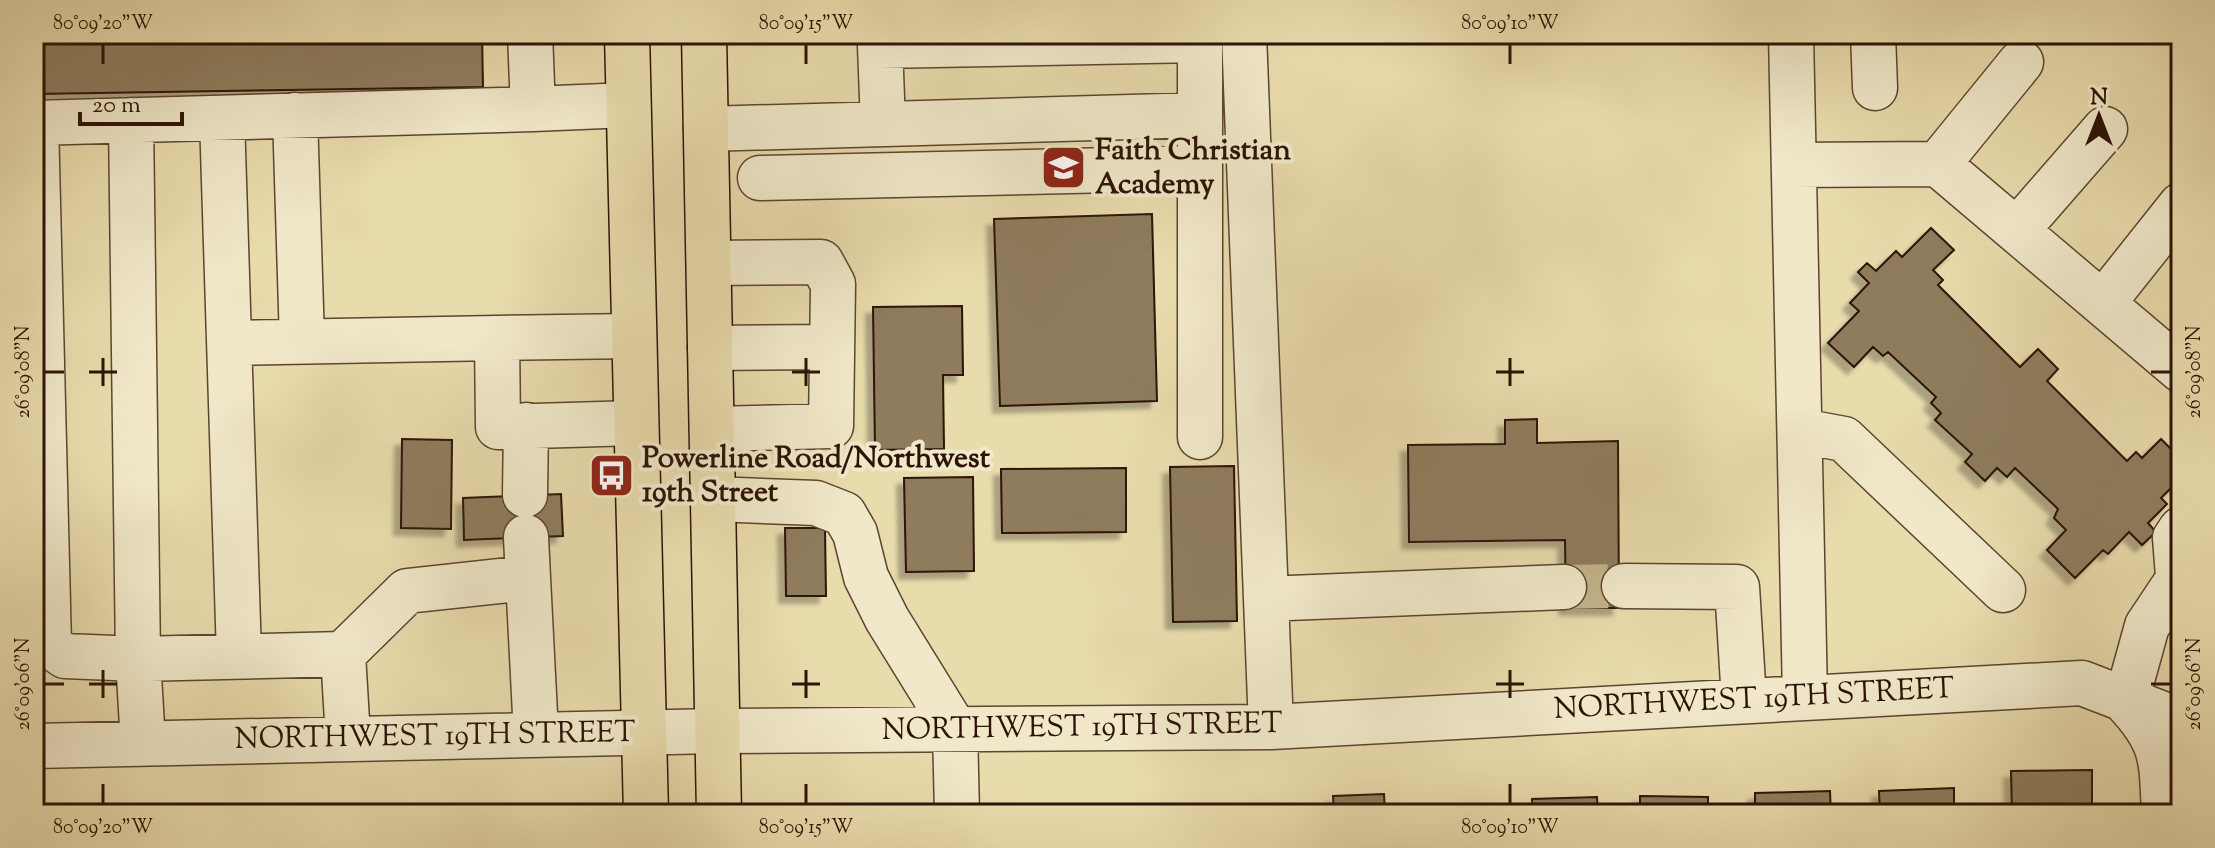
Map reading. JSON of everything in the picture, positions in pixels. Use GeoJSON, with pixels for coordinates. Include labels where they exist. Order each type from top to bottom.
{"type":"FeatureCollection","features":[{"type":"Feature","properties":{"kind":"main road"},"geometry":{"type":"LineString","coordinates":[[627,34],[646,814]]}},
{"type":"Feature","properties":{"kind":"main road"},"geometry":{"type":"LineString","coordinates":[[704,34],[719,814]]}},
{"type":"Feature","properties":{"kind":"street"},"geometry":{"type":"LineString","coordinates":[[530,34],[533,109]]}},
{"type":"Feature","properties":{"kind":"street"},"geometry":{"type":"LineString","coordinates":[[1244,34],[1271,727]]}},
{"type":"Feature","properties":{"kind":"street"},"geometry":{"type":"LineString","coordinates":[[1791,34],[1805,697]]}},
{"type":"Feature","properties":{"kind":"street"},"geometry":{"type":"LineString","coordinates":[[1873,34],[1875,88]]}},
{"type":"Feature","properties":{"kind":"street"},"geometry":{"type":"LineString","coordinates":[[883,124],[880,46],[1200,37],[1200,437]]}},
{"type":"Feature","properties":{"kind":"street"},"geometry":{"type":"LineString","coordinates":[[1938,164],[2021,62]]}},
{"type":"Feature","properties":{"kind":"street"},"geometry":{"type":"LineString","coordinates":[[526,537],[407,591],[343,654],[138,659],[65,656],[49,645],[35,123],[628,105]]}},
{"type":"Feature","properties":{"kind":"street"},"geometry":{"type":"LineString","coordinates":[[295,115],[302,341]]}},
{"type":"Feature","properties":{"kind":"street"},"geometry":{"type":"LineString","coordinates":[[706,129],[1200,115]]}},
{"type":"Feature","properties":{"kind":"street"},"geometry":{"type":"LineString","coordinates":[[222,118],[239,656]]}},
{"type":"Feature","properties":{"kind":"street"},"geometry":{"type":"LineString","coordinates":[[131,120],[138,659],[143,743]]}},
{"type":"Feature","properties":{"kind":"street"},"geometry":{"type":"LineString","coordinates":[[2017,230],[2105,129]]}},
{"type":"Feature","properties":{"kind":"street"},"geometry":{"type":"LineString","coordinates":[[1794,165],[1938,164],[2181,370]]}},
{"type":"Feature","properties":{"kind":"street"},"geometry":{"type":"LineString","coordinates":[[760,178],[1200,168]]}},
{"type":"Feature","properties":{"kind":"street"},"geometry":{"type":"LineString","coordinates":[[2103,303],[2181,205]]}},
{"type":"Feature","properties":{"kind":"street"},"geometry":{"type":"LineString","coordinates":[[709,263],[821,262],[833,284],[831,426],[712,429]]}},
{"type":"Feature","properties":{"kind":"street"},"geometry":{"type":"LineString","coordinates":[[230,343],[634,336]]}},
{"type":"Feature","properties":{"kind":"street"},"geometry":{"type":"LineString","coordinates":[[497,338],[498,427],[636,423]]}},
{"type":"Feature","properties":{"kind":"street"},"geometry":{"type":"LineString","coordinates":[[710,348],[832,347]]}},
{"type":"Feature","properties":{"kind":"street"},"geometry":{"type":"LineString","coordinates":[[526,425],[526,537],[536,734]]}},
{"type":"Feature","properties":{"kind":"street"},"geometry":{"type":"LineString","coordinates":[[1801,431],[1844,439],[2003,590]]}},
{"type":"Feature","properties":{"kind":"street"},"geometry":{"type":"LineString","coordinates":[[713,499],[816,503],[844,514],[855,533],[866,577],[887,619],[955,729],[957,814]]}},
{"type":"Feature","properties":{"kind":"street"},"geometry":{"type":"LineString","coordinates":[[2164,814],[2161,754],[2150,728],[2126,702],[2147,626],[2180,575],[2175,538],[2181,529]]}},
{"type":"Feature","properties":{"kind":"street"},"geometry":{"type":"LineString","coordinates":[[1624,586],[1737,587],[1744,700]]}},
{"type":"Feature","properties":{"kind":"street"},"geometry":{"type":"LineString","coordinates":[[1266,599],[1564,587]]}},
{"type":"Feature","properties":{"kind":"street"},"geometry":{"type":"LineString","coordinates":[[343,654],[348,738]]}},
{"type":"Feature","properties":{"kind":"street","name":"NORTHWEST 19TH STREET"},"geometry":{"type":"LineString","coordinates":[[34,746],[644,732],[1271,727],[2082,683],[2181,721]]}},
{"type":"Feature","properties":{"kind":"building"},"geometry":{"type":"Polygon","coordinates":[[[34,34],[482,34],[483,87],[34,94],[34,34]]]}},
{"type":"Feature","properties":{"kind":"building"},"geometry":{"type":"Polygon","coordinates":[[[1152,214],[1157,401],[1000,406],[994,219],[1152,214]]]}},
{"type":"Feature","properties":{"kind":"building"},"geometry":{"type":"Polygon","coordinates":[[[1931,228],[1954,250],[1933,270],[1943,280],[1938,285],[2020,367],[2038,349],[2058,369],[2047,381],[2127,461],[2136,452],[2142,458],[2161,439],[2181,459],[2181,478],[2161,498],[2167,504],[2148,523],[2156,532],[2142,545],[2129,532],[2108,554],[2103,550],[2075,578],[2047,550],[2066,530],[2054,518],[2058,509],[2015,468],[2007,477],[1997,468],[1985,481],[1965,462],[1972,454],[1935,420],[1941,413],[1931,403],[1936,397],[1888,352],[1883,356],[1873,347],[1854,367],[1828,343],[1859,311],[1850,303],[1869,283],[1858,272],[1867,263],[1876,271],[1896,251],[1902,257],[1931,228]]]}},
{"type":"Feature","properties":{"kind":"building"},"geometry":{"type":"Polygon","coordinates":[[[962,306],[963,375],[943,375],[944,449],[875,450],[873,307],[962,306]]]}},
{"type":"Feature","properties":{"kind":"building"},"geometry":{"type":"Polygon","coordinates":[[[1537,419],[1537,443],[1618,441],[1619,608],[1566,608],[1565,540],[1409,542],[1408,445],[1505,444],[1505,420],[1537,419]]]}},
{"type":"Feature","properties":{"kind":"building"},"geometry":{"type":"Polygon","coordinates":[[[402,439],[452,440],[451,529],[401,528],[402,439]]]}},
{"type":"Feature","properties":{"kind":"building"},"geometry":{"type":"Polygon","coordinates":[[[1234,466],[1237,621],[1173,622],[1170,467],[1234,466]]]}},
{"type":"Feature","properties":{"kind":"building"},"geometry":{"type":"Polygon","coordinates":[[[1126,468],[1126,532],[1002,533],[1001,469],[1126,468]]]}},
{"type":"Feature","properties":{"kind":"building"},"geometry":{"type":"Polygon","coordinates":[[[973,477],[974,571],[906,572],[904,478],[973,477]]]}},
{"type":"Feature","properties":{"kind":"building"},"geometry":{"type":"Polygon","coordinates":[[[561,494],[563,536],[464,540],[463,498],[561,494]]]}},
{"type":"Feature","properties":{"kind":"building"},"geometry":{"type":"Polygon","coordinates":[[[785,528],[825,528],[826,596],[786,596],[785,528]]]}},
{"type":"Feature","properties":{"kind":"building"},"geometry":{"type":"Polygon","coordinates":[[[2092,770],[2092,814],[2012,814],[2011,771],[2092,770]]]}},
{"type":"Feature","properties":{"kind":"building"},"geometry":{"type":"Polygon","coordinates":[[[1954,788],[1954,814],[1880,814],[1879,791],[1954,788]]]}},
{"type":"Feature","properties":{"kind":"building"},"geometry":{"type":"Polygon","coordinates":[[[1830,791],[1831,814],[1755,814],[1755,793],[1830,791]]]}},
{"type":"Feature","properties":{"kind":"building"},"geometry":{"type":"Polygon","coordinates":[[[1384,794],[1385,814],[1334,814],[1333,796],[1384,794]]]}},
{"type":"Feature","properties":{"kind":"building"},"geometry":{"type":"Polygon","coordinates":[[[1640,796],[1708,797],[1708,814],[1640,814],[1640,796]]]}},
{"type":"Feature","properties":{"kind":"building"},"geometry":{"type":"Polygon","coordinates":[[[1597,797],[1598,814],[1533,814],[1532,799],[1597,797]]]}},
{"type":"Feature","properties":{"kind":"building"},"geometry":{"type":"Polygon","coordinates":[[[914,806],[915,814],[773,814],[773,810],[914,806]]]}},
{"type":"Feature","properties":{"kind":"building"},"geometry":{"type":"Polygon","coordinates":[[[1508,807],[1508,814],[1435,814],[1435,810],[1508,807]]]}},
{"type":"Feature","properties":{"kind":"tunnel"},"geometry":{"type":"LineString","coordinates":[[1564,587],[1624,586]]}},
{"type":"Feature","properties":{"kind":"place","name":"Faith Christian Academy"},"geometry":{"type":"Point","coordinates":[1064,168]}},
{"type":"Feature","properties":{"kind":"place","name":"Powerline Road/Northwest 19th Street"},"geometry":{"type":"Point","coordinates":[611,476]}}]}
